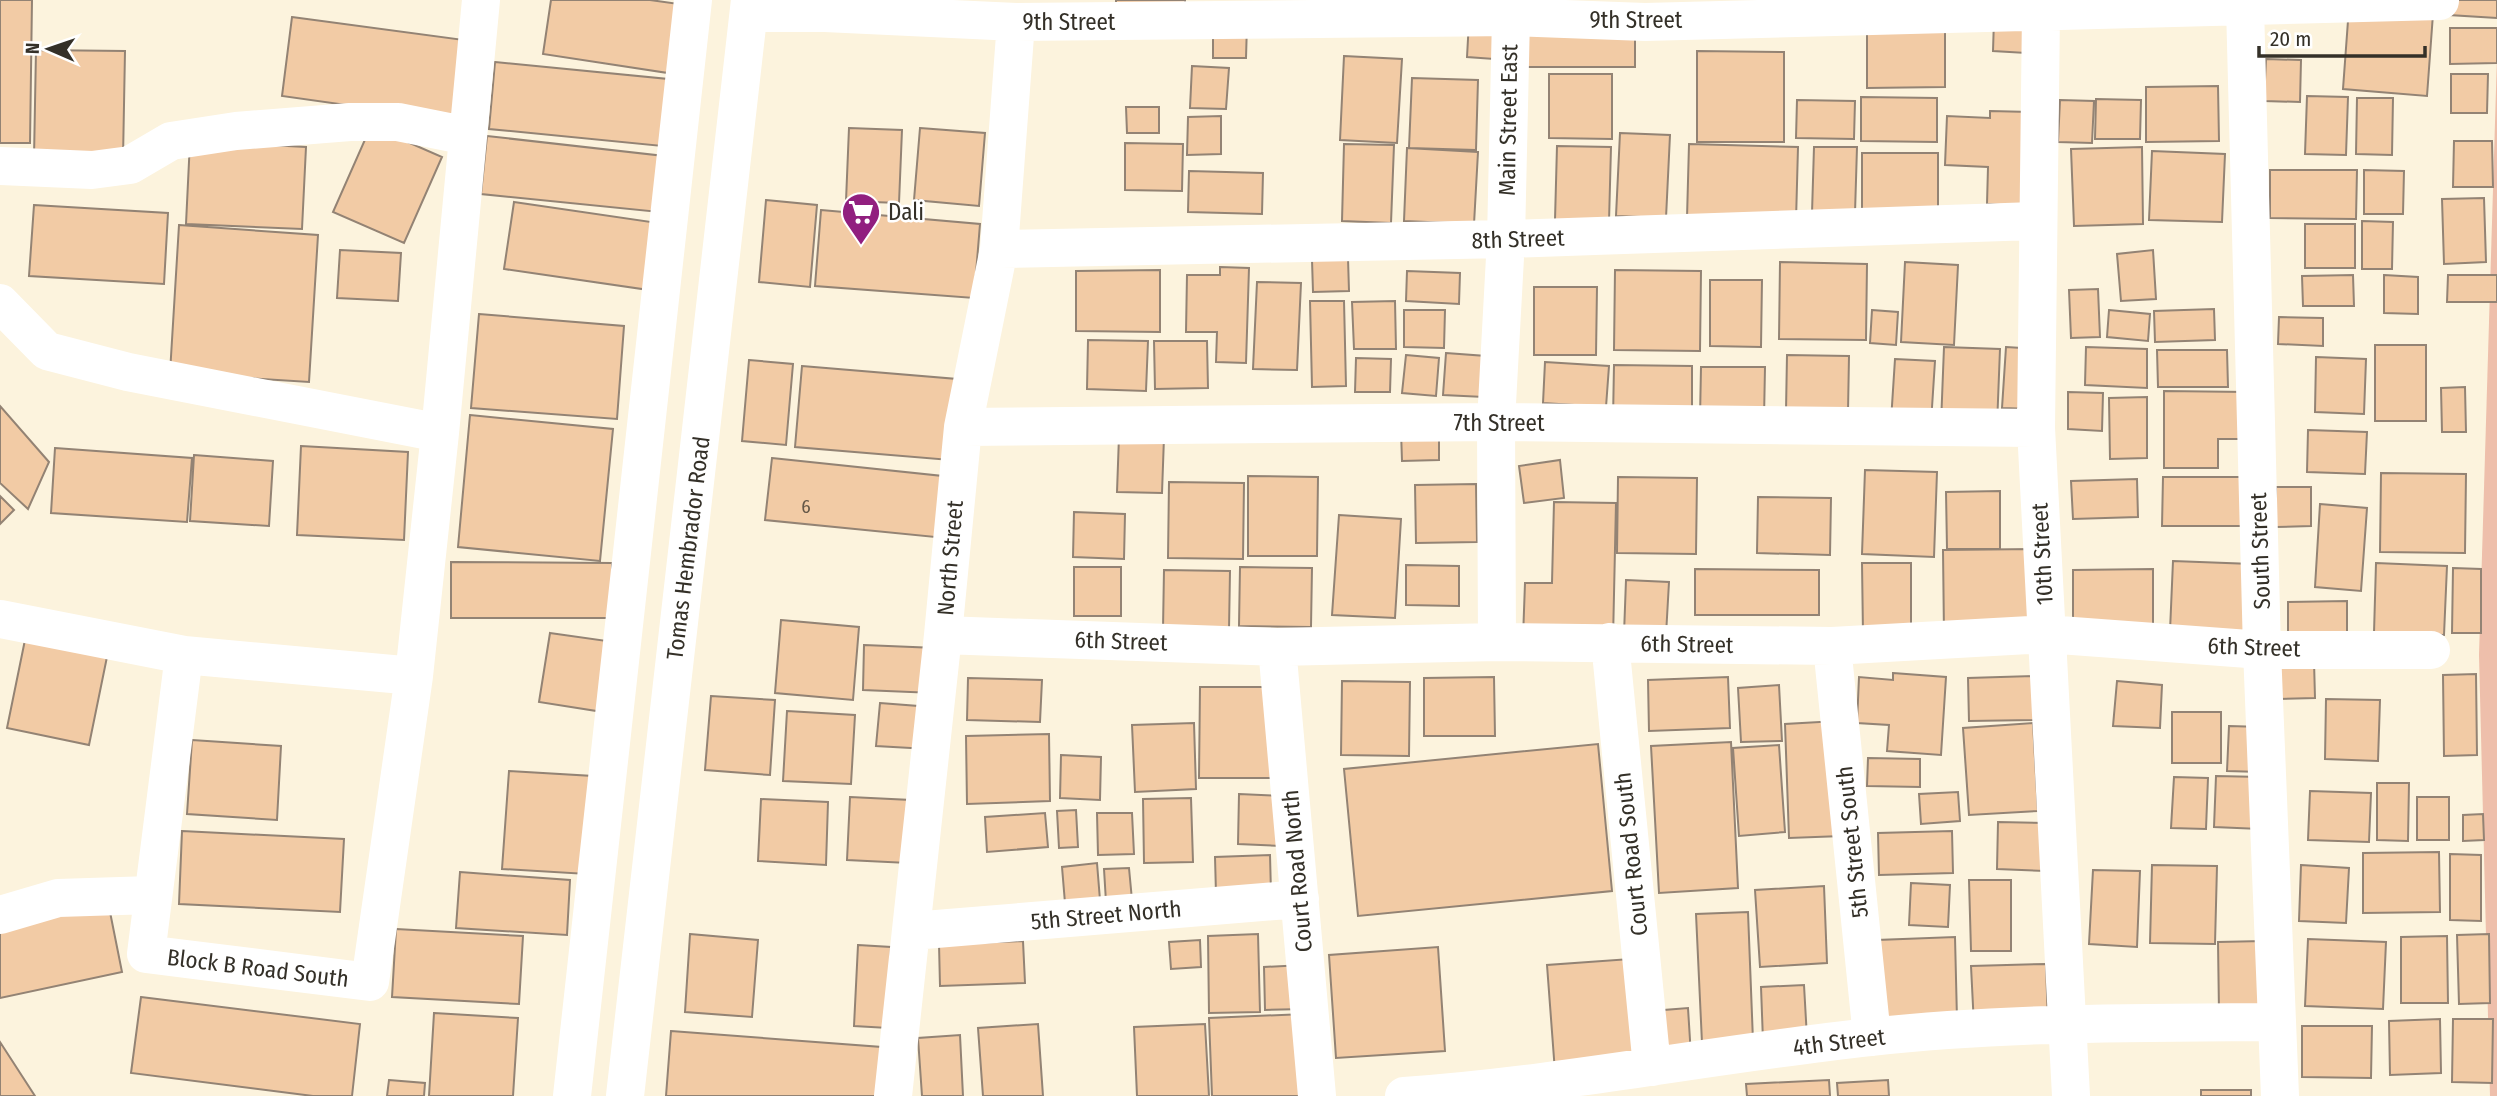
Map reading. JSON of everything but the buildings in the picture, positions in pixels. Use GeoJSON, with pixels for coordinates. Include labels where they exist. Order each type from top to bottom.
{"type":"FeatureCollection","features":[{"type":"Feature","properties":{"kind":"street"},"geometry":{"type":"LineString","coordinates":[[0,619],[184,655],[414,676],[481,0]]}},
{"type":"Feature","properties":{"kind":"street"},"geometry":{"type":"LineString","coordinates":[[572,1096],[693,0]]}},
{"type":"Feature","properties":{"kind":"street","name":"9th Street"},"geometry":{"type":"LineString","coordinates":[[750,6],[783,11],[1016,22],[1511,17],[1645,22],[2440,1]]}},
{"type":"Feature","properties":{"kind":"street","name":"Tomas Hembrador Road"},"geometry":{"type":"LineString","coordinates":[[625,1096],[750,6]]}},
{"type":"Feature","properties":{"kind":"street","name":"South Street"},"geometry":{"type":"LineString","coordinates":[[2245,6],[2262,650],[2280,1096]]}},
{"type":"Feature","properties":{"kind":"street","name":"10th Street"},"geometry":{"type":"LineString","coordinates":[[2041,11],[2036,428],[2071,1096]]}},
{"type":"Feature","properties":{"kind":"street","name":"Main Street East"},"geometry":{"type":"LineString","coordinates":[[1497,642],[1496,422],[1506,239],[1511,17]]}},
{"type":"Feature","properties":{"kind":"street","name":"North Street"},"geometry":{"type":"LineString","coordinates":[[893,1096],[963,427],[999,249],[1016,22]]}},
{"type":"Feature","properties":{"kind":"street"},"geometry":{"type":"LineString","coordinates":[[0,166],[92,170],[117,167],[130,165],[170,141],[236,131],[350,122],[398,122],[468,136]]}},
{"type":"Feature","properties":{"kind":"street","name":"8th Street"},"geometry":{"type":"LineString","coordinates":[[999,249],[1506,239],[2037,221]]}},
{"type":"Feature","properties":{"kind":"street"},"geometry":{"type":"LineString","coordinates":[[0,303],[47,351],[128,372],[440,433]]}},
{"type":"Feature","properties":{"kind":"street","name":"7th Street"},"geometry":{"type":"LineString","coordinates":[[963,427],[1496,422],[2036,428]]}},
{"type":"Feature","properties":{"kind":"street","name":"6th Street"},"geometry":{"type":"LineString","coordinates":[[943,635],[1277,646],[1610,642],[1832,646],[2046,634],[2262,650],[2431,650]]}},
{"type":"Feature","properties":{"kind":"street","name":"Court Road South"},"geometry":{"type":"LineString","coordinates":[[1610,642],[1652,1067]]}},
{"type":"Feature","properties":{"kind":"street","name":"Court Road North"},"geometry":{"type":"LineString","coordinates":[[1277,646],[1317,1096]]}},
{"type":"Feature","properties":{"kind":"street","name":"5th Street South"},"geometry":{"type":"LineString","coordinates":[[1832,646],[1872,1037]]}},
{"type":"Feature","properties":{"kind":"street"},"geometry":{"type":"LineString","coordinates":[[0,915],[58,898],[152,895],[184,655]]}},
{"type":"Feature","properties":{"kind":"street","name":"Block B Road South"},"geometry":{"type":"LineString","coordinates":[[152,895],[146,954],[370,982],[414,676]]}},
{"type":"Feature","properties":{"kind":"street","name":"5th Street North"},"geometry":{"type":"LineString","coordinates":[[912,931],[1300,899]]}},
{"type":"Feature","properties":{"kind":"street","name":"4th Street"},"geometry":{"type":"LineString","coordinates":[[1404,1096],[1474,1093],[1872,1037],[2068,1024],[2277,1022]]}},
{"type":"Feature","properties":{"kind":"shaded area"},"geometry":{"type":"Polygon","coordinates":[[[2497,56],[2497,1096],[2490,1096],[2479,655],[2497,56]]]}},
{"type":"Feature","properties":{"kind":"place","name":"Dali"},"geometry":{"type":"Point","coordinates":[861,246]}}]}
